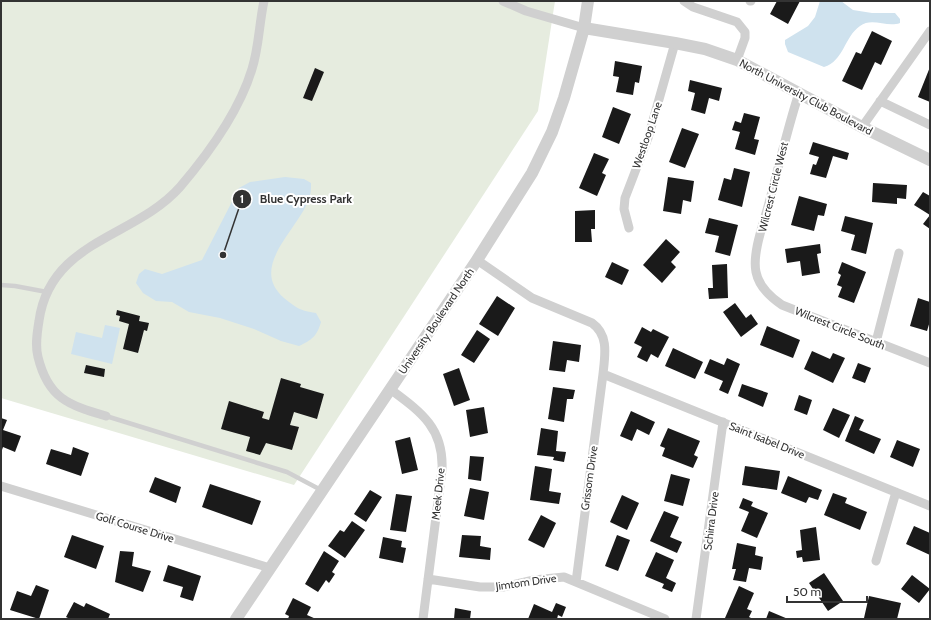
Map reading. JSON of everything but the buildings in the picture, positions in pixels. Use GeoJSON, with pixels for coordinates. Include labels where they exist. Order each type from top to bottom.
{"type":"FeatureCollection","features":[{"type":"Feature","properties":{"kind":"street"},"geometry":{"type":"LineString","coordinates":[[106,416],[71,404],[48,386],[40,368],[36,352],[40,315],[47,292],[56,276],[74,257],[168,199],[206,153],[234,110],[247,85],[256,50],[264,1]]}},
{"type":"Feature","properties":{"kind":"street"},"geometry":{"type":"LineString","coordinates":[[503,1],[526,11],[584,28]]}},
{"type":"Feature","properties":{"kind":"street","name":"University Boulevard North"},"geometry":{"type":"LineString","coordinates":[[236,619],[477,260],[524,186],[552,132],[564,98],[584,28],[588,1]]}},
{"type":"Feature","properties":{"kind":"street"},"geometry":{"type":"LineString","coordinates":[[684,1],[693,7],[738,22],[744,32],[745,38],[737,60]]}},
{"type":"Feature","properties":{"kind":"street","name":"North University Club Boulevard"},"geometry":{"type":"LineString","coordinates":[[584,28],[704,49],[737,60],[862,127],[930,160]]}},
{"type":"Feature","properties":{"kind":"street"},"geometry":{"type":"LineString","coordinates":[[862,127],[930,31]]}},
{"type":"Feature","properties":{"kind":"street","name":"Westloop Lane"},"geometry":{"type":"LineString","coordinates":[[628,228],[624,209],[625,198],[648,138],[675,43]]}},
{"type":"Feature","properties":{"kind":"street","name":"Wilcrest Circle West"},"geometry":{"type":"LineString","coordinates":[[759,281],[755,267],[758,245],[786,132],[799,93]]}},
{"type":"Feature","properties":{"kind":"street"},"geometry":{"type":"LineString","coordinates":[[880,101],[930,125]]}},
{"type":"Feature","properties":{"kind":"street"},"geometry":{"type":"LineString","coordinates":[[876,342],[899,253]]}},
{"type":"Feature","properties":{"kind":"street","name":"Grissom Drive"},"geometry":{"type":"LineString","coordinates":[[477,260],[532,298],[597,326],[605,343],[604,374],[576,582]]}},
{"type":"Feature","properties":{"kind":"street","name":"Wilcrest Circle South"},"geometry":{"type":"LineString","coordinates":[[759,281],[774,299],[782,305],[930,363]]}},
{"type":"Feature","properties":{"kind":"street","name":"Saint Isabel Drive"},"geometry":{"type":"LineString","coordinates":[[604,374],[930,506]]}},
{"type":"Feature","properties":{"kind":"street","name":"Meek Drive"},"geometry":{"type":"LineString","coordinates":[[390,389],[425,417],[437,439],[441,451],[441,477],[423,619]]}},
{"type":"Feature","properties":{"kind":"street","name":"Schirra Drive"},"geometry":{"type":"LineString","coordinates":[[696,619],[723,422]]}},
{"type":"Feature","properties":{"kind":"street","name":"Golf Course Drive"},"geometry":{"type":"LineString","coordinates":[[1,486],[270,568]]}},
{"type":"Feature","properties":{"kind":"street"},"geometry":{"type":"LineString","coordinates":[[876,561],[896,492]]}},
{"type":"Feature","properties":{"kind":"street","name":"Jimtom Drive"},"geometry":{"type":"LineString","coordinates":[[428,580],[480,587],[503,587],[553,577],[564,577],[665,619]]}},
{"type":"Feature","properties":{"kind":"lane"},"geometry":{"type":"LineString","coordinates":[[1,285],[47,292]]}},
{"type":"Feature","properties":{"kind":"lane"},"geometry":{"type":"LineString","coordinates":[[106,416],[287,472],[322,490]]}},
{"type":"Feature","properties":{"kind":"shaded area"},"geometry":{"type":"Polygon","coordinates":[[[1,1],[555,1],[538,111],[294,485],[1,398],[1,1]]]}},
{"type":"Feature","properties":{"kind":"water"},"geometry":{"type":"Polygon","coordinates":[[[820,1],[841,1],[853,10],[872,13],[895,13],[900,19],[900,23],[865,23],[850,36],[836,60],[824,67],[788,52],[785,44],[785,40],[808,26],[815,17],[820,1]]]}},
{"type":"Feature","properties":{"kind":"water"},"geometry":{"type":"Polygon","coordinates":[[[285,177],[304,179],[311,183],[311,193],[305,208],[280,247],[274,260],[271,273],[274,286],[284,298],[299,308],[316,313],[321,322],[318,331],[311,339],[299,346],[281,341],[254,329],[220,318],[189,312],[172,302],[156,301],[143,293],[136,283],[139,274],[145,269],[162,274],[202,260],[239,188],[250,182],[285,177]]]}},
{"type":"Feature","properties":{"kind":"water"},"geometry":{"type":"Polygon","coordinates":[[[105,325],[120,328],[112,364],[71,354],[76,332],[102,338],[105,325]]]}},
{"type":"Feature","properties":{"kind":"place","name":"Blue Cypress Park"},"geometry":{"type":"Point","coordinates":[223,255]}}]}
